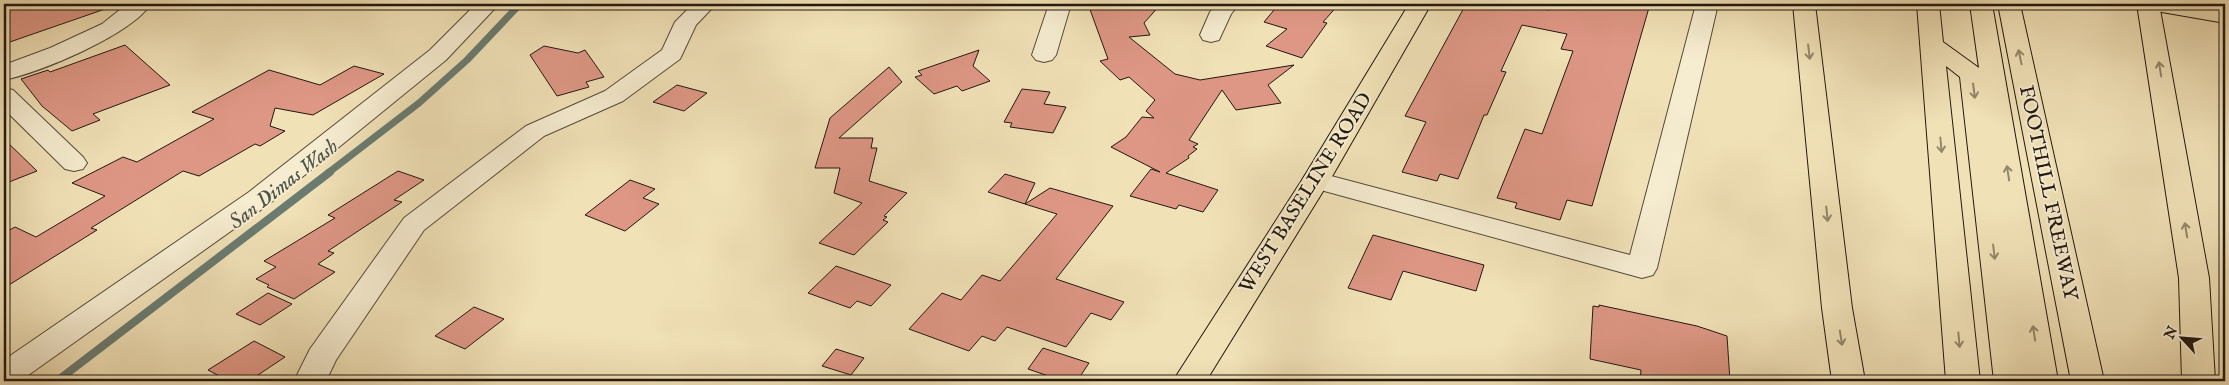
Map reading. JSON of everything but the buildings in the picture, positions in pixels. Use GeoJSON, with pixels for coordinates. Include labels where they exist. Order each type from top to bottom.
{"type":"FeatureCollection","features":[{"type":"Feature","properties":{"kind":"main road","name":"WEST BASELINE ROAD"},"geometry":{"type":"LineString","coordinates":[[1189,381],[1316,180],[1420,4]]}},
{"type":"Feature","properties":{"kind":"main road"},"geometry":{"type":"LineString","coordinates":[[1804,4],[1837,308],[1848,381]]}},
{"type":"Feature","properties":{"kind":"main road"},"geometry":{"type":"LineString","coordinates":[[1928,4],[1963,381]]}},
{"type":"Feature","properties":{"kind":"main road"},"geometry":{"type":"LineString","coordinates":[[1981,4],[2042,381]]}},
{"type":"Feature","properties":{"kind":"main road","name":"FOOTHILL FREEWAY"},"geometry":{"type":"LineString","coordinates":[[2009,4],[2088,381]]}},
{"type":"Feature","properties":{"kind":"main road"},"geometry":{"type":"LineString","coordinates":[[2148,4],[2194,278],[2199,381]]}},
{"type":"Feature","properties":{"kind":"main road"},"geometry":{"type":"LineString","coordinates":[[2156,4],[2225,16]]}},
{"type":"Feature","properties":{"kind":"main road"},"geometry":{"type":"LineString","coordinates":[[1932,45],[1972,74],[2011,381]]}},
{"type":"Feature","properties":{"kind":"street"},"geometry":{"type":"LineString","coordinates":[[4,73],[58,53],[110,29],[140,4]]}},
{"type":"Feature","properties":{"kind":"street"},"geometry":{"type":"LineString","coordinates":[[4,376],[259,198],[438,55],[488,4]]}},
{"type":"Feature","properties":{"kind":"street"},"geometry":{"type":"LineString","coordinates":[[310,381],[321,357],[414,224],[535,131],[614,96],[672,54],[686,22],[705,4]]}},
{"type":"Feature","properties":{"kind":"street"},"geometry":{"type":"LineString","coordinates":[[1044,55],[1060,4]]}},
{"type":"Feature","properties":{"kind":"street"},"geometry":{"type":"LineString","coordinates":[[1211,35],[1221,12],[1228,4]]}},
{"type":"Feature","properties":{"kind":"street"},"geometry":{"type":"LineString","coordinates":[[1316,180],[1642,268],[1707,4]]}},
{"type":"Feature","properties":{"kind":"street"},"geometry":{"type":"LineString","coordinates":[[4,95],[74,163]]}},
{"type":"Feature","properties":{"kind":"waterway","name":"San Dimas Wash"},"geometry":{"type":"LineString","coordinates":[[328,173],[419,103],[467,60],[520,4]]}},
{"type":"Feature","properties":{"kind":"waterway","name":"San Dimas Wash"},"geometry":{"type":"LineString","coordinates":[[57,381],[330,172]]}}]}
